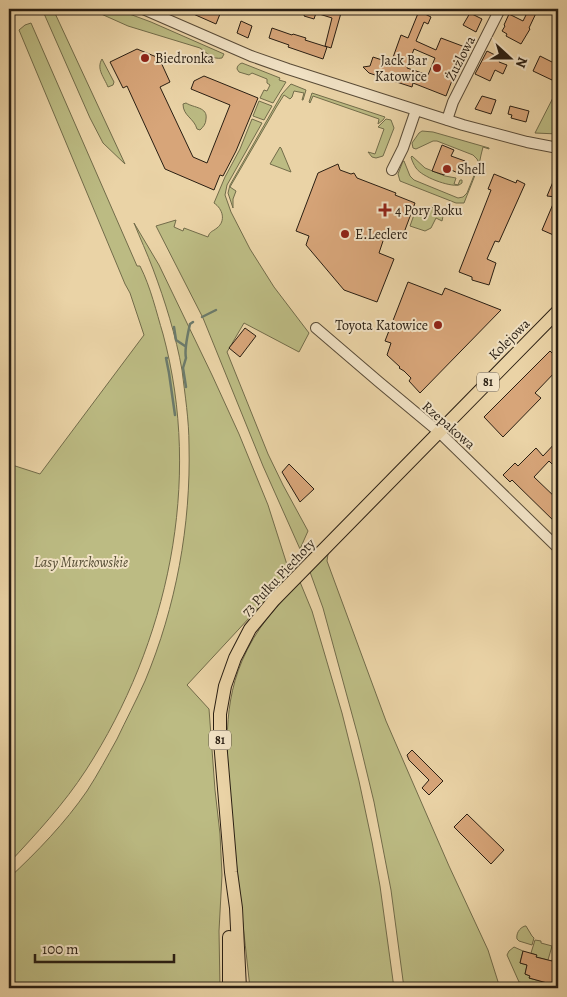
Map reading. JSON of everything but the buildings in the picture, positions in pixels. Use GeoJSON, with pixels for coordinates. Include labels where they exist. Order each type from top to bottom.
{"type":"FeatureCollection","features":[{"type":"Feature","properties":{"kind":"main road","name":"Kolejowa"},"geometry":{"type":"LineString","coordinates":[[439,432],[558,311]]}},
{"type":"Feature","properties":{"kind":"main road","name":"73 Pułku Piechoty"},"geometry":{"type":"LineString","coordinates":[[240,988],[236,908],[231,872],[220,741],[220,714],[225,686],[235,658],[250,629],[260,616],[439,432]]}},
{"type":"Feature","properties":{"kind":"main road","name":"73 Pułku Piechoty"},"geometry":{"type":"LineString","coordinates":[[229,988],[231,872]]}},
{"type":"Feature","properties":{"kind":"street"},"geometry":{"type":"LineString","coordinates":[[143,9],[270,63],[447,120],[526,142],[557,147]]}},
{"type":"Feature","properties":{"kind":"street","name":"Żużlowa"},"geometry":{"type":"LineString","coordinates":[[447,120],[453,102],[500,9]]}},
{"type":"Feature","properties":{"kind":"street"},"geometry":{"type":"LineString","coordinates":[[392,170],[403,148],[416,110]]}},
{"type":"Feature","properties":{"kind":"street","name":"Rzepakowa"},"geometry":{"type":"LineString","coordinates":[[316,328],[439,432],[558,548]]}},
{"type":"Feature","properties":{"kind":"green space"},"geometry":{"type":"Polygon","coordinates":[[[42,9],[53,9],[125,164],[103,143],[42,9]]]}},
{"type":"Feature","properties":{"kind":"green space"},"geometry":{"type":"Polygon","coordinates":[[[90,9],[116,9],[224,54],[222,58],[210,56],[200,48],[128,26],[90,9]]]}},
{"type":"Feature","properties":{"kind":"green space","name":"Lasy Murckowskie"},"geometry":{"type":"Polygon","coordinates":[[[31,23],[137,266],[140,266],[150,291],[163,334],[175,390],[179,447],[178,504],[170,560],[157,615],[138,669],[114,721],[77,783],[59,807],[9,863],[9,464],[40,474],[144,335],[130,293],[19,30],[31,23]]]}},
{"type":"Feature","properties":{"kind":"green space"},"geometry":{"type":"Polygon","coordinates":[[[102,59],[114,82],[113,85],[108,87],[100,70],[102,59]]]}},
{"type":"Feature","properties":{"kind":"green space"},"geometry":{"type":"Polygon","coordinates":[[[242,63],[286,82],[273,103],[260,98],[264,90],[267,91],[270,85],[267,83],[267,79],[252,73],[249,75],[239,72],[237,67],[242,63]]]}},
{"type":"Feature","properties":{"kind":"green space"},"geometry":{"type":"Polygon","coordinates":[[[291,84],[306,90],[303,100],[304,93],[294,91],[290,99],[284,95],[230,187],[236,191],[233,199],[233,208],[228,193],[230,185],[282,94],[291,84]]]}},
{"type":"Feature","properties":{"kind":"green space"},"geometry":{"type":"Polygon","coordinates":[[[558,88],[558,134],[535,133],[558,88]]]}},
{"type":"Feature","properties":{"kind":"green space"},"geometry":{"type":"Polygon","coordinates":[[[312,93],[385,117],[378,124],[379,119],[313,96],[310,103],[312,93]]]}},
{"type":"Feature","properties":{"kind":"green space"},"geometry":{"type":"Polygon","coordinates":[[[259,101],[272,106],[264,120],[253,116],[259,101]]]}},
{"type":"Feature","properties":{"kind":"green space"},"geometry":{"type":"Polygon","coordinates":[[[186,103],[205,112],[205,122],[200,130],[197,129],[183,108],[183,104],[186,103]]]}},
{"type":"Feature","properties":{"kind":"green space"},"geometry":{"type":"Polygon","coordinates":[[[252,119],[262,123],[227,185],[225,195],[231,212],[250,249],[274,287],[309,333],[299,352],[244,323],[227,352],[268,454],[308,531],[300,549],[263,466],[203,318],[156,226],[176,220],[174,227],[183,231],[184,228],[208,237],[220,225],[222,215],[220,208],[214,203],[252,119]]]}},
{"type":"Feature","properties":{"kind":"green space"},"geometry":{"type":"Polygon","coordinates":[[[386,119],[391,120],[394,128],[383,156],[372,157],[368,152],[375,154],[384,129],[378,127],[386,119]]]}},
{"type":"Feature","properties":{"kind":"green space"},"geometry":{"type":"Polygon","coordinates":[[[422,131],[433,132],[489,148],[483,147],[479,165],[464,203],[456,203],[400,181],[398,174],[404,161],[410,176],[414,180],[458,198],[463,197],[467,193],[479,163],[477,159],[473,155],[437,141],[416,149],[413,148],[412,143],[422,131]]]}},
{"type":"Feature","properties":{"kind":"green space"},"geometry":{"type":"Polygon","coordinates":[[[281,148],[291,172],[270,164],[281,148]]]}},
{"type":"Feature","properties":{"kind":"green space"},"geometry":{"type":"Polygon","coordinates":[[[412,156],[425,168],[456,178],[454,184],[458,185],[443,183],[430,178],[416,168],[411,158],[412,156]]]}},
{"type":"Feature","properties":{"kind":"green space"},"geometry":{"type":"Polygon","coordinates":[[[430,207],[442,213],[442,221],[436,218],[431,228],[425,231],[410,226],[415,212],[427,216],[430,207]]]}},
{"type":"Feature","properties":{"kind":"green space"},"geometry":{"type":"Polygon","coordinates":[[[134,223],[159,265],[239,434],[268,505],[290,574],[187,685],[209,709],[222,875],[219,931],[220,988],[9,988],[9,878],[50,837],[78,803],[95,778],[117,739],[145,681],[156,653],[173,595],[184,535],[189,475],[189,445],[182,370],[166,306],[134,223]]]}},
{"type":"Feature","properties":{"kind":"green space"},"geometry":{"type":"Polygon","coordinates":[[[328,554],[327,561],[386,721],[488,950],[500,988],[404,988],[391,890],[374,802],[323,608],[310,572],[328,554]]]}},
{"type":"Feature","properties":{"kind":"green space"},"geometry":{"type":"Polygon","coordinates":[[[300,582],[312,611],[342,713],[359,781],[380,886],[394,988],[250,988],[230,798],[228,720],[235,681],[247,649],[267,619],[300,582]]]}},
{"type":"Feature","properties":{"kind":"green space"},"geometry":{"type":"Polygon","coordinates":[[[525,926],[534,938],[532,945],[517,939],[518,931],[525,926]]]}},
{"type":"Feature","properties":{"kind":"green space"},"geometry":{"type":"Polygon","coordinates":[[[535,940],[552,946],[548,960],[536,957],[536,955],[531,953],[535,940]]]}},
{"type":"Feature","properties":{"kind":"green space"},"geometry":{"type":"Polygon","coordinates":[[[514,947],[523,951],[520,963],[527,965],[525,974],[530,976],[529,978],[558,986],[558,988],[541,988],[519,982],[507,955],[514,947]]]}},
{"type":"Feature","properties":{"kind":"waterway"},"geometry":{"type":"LineString","coordinates":[[202,317],[216,310]]}},
{"type":"Feature","properties":{"kind":"waterway"},"geometry":{"type":"LineString","coordinates":[[186,387],[183,368],[186,358],[188,332],[190,324],[193,322]]}},
{"type":"Feature","properties":{"kind":"waterway"},"geometry":{"type":"LineString","coordinates":[[174,327],[176,340],[185,346]]}},
{"type":"Feature","properties":{"kind":"waterway"},"geometry":{"type":"LineString","coordinates":[[167,358],[175,415]]}},
{"type":"Feature","properties":{"kind":"place","name":"Biedronka"},"geometry":{"type":"Point","coordinates":[145,58]}},
{"type":"Feature","properties":{"kind":"place","name":"Jack Bar Katowice"},"geometry":{"type":"Point","coordinates":[437,68]}},
{"type":"Feature","properties":{"kind":"place","name":"Shell"},"geometry":{"type":"Point","coordinates":[447,169]}},
{"type":"Feature","properties":{"kind":"place","name":"4 Pory Roku"},"geometry":{"type":"Point","coordinates":[385,210]}},
{"type":"Feature","properties":{"kind":"place","name":"E.Leclerc"},"geometry":{"type":"Point","coordinates":[345,234]}},
{"type":"Feature","properties":{"kind":"place","name":"Toyota Katowice"},"geometry":{"type":"Point","coordinates":[438,325]}}]}
